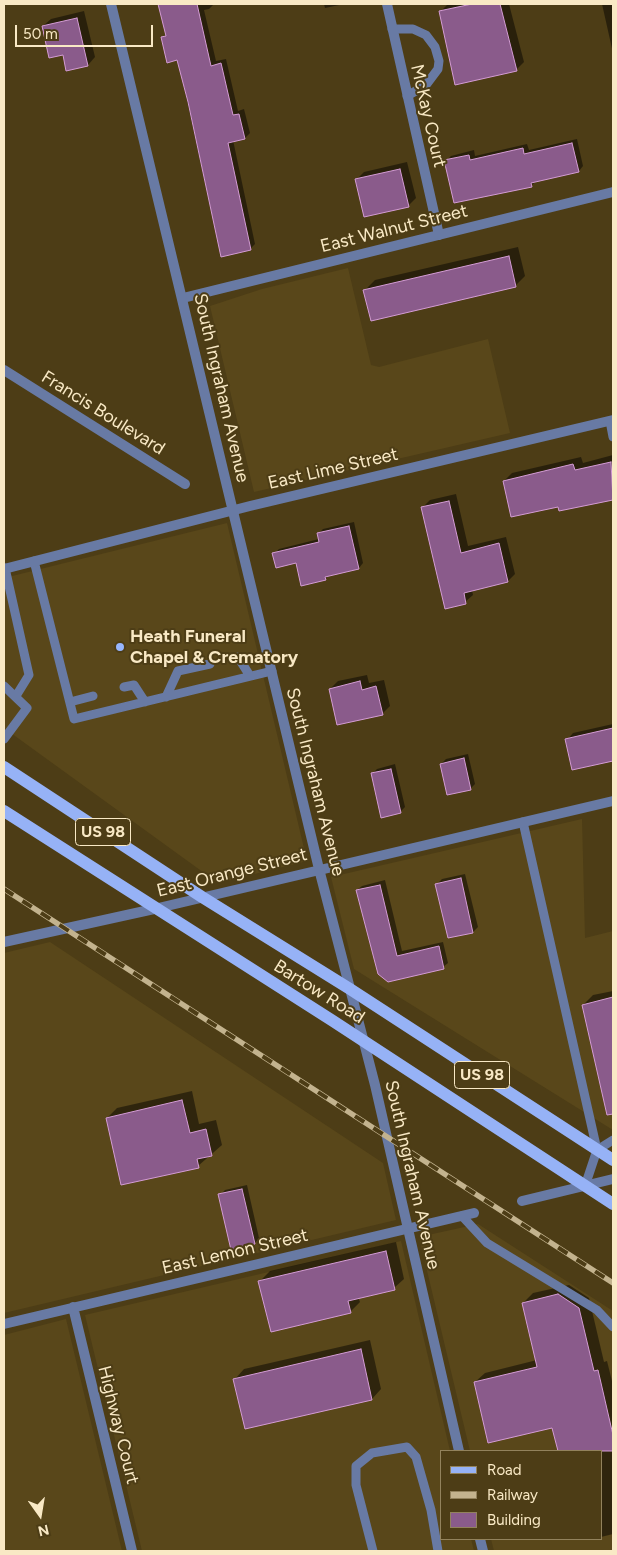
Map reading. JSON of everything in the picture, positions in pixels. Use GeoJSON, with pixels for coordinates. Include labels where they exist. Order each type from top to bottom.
{"type":"FeatureCollection","features":[{"type":"Feature","properties":{"kind":"main road","name":"Bartow Road"},"geometry":{"type":"LineString","coordinates":[[4,767],[202,897],[350,989],[613,1160]]}},
{"type":"Feature","properties":{"kind":"main road","name":"Bartow Road"},"geometry":{"type":"LineString","coordinates":[[4,811],[613,1204]]}},
{"type":"Feature","properties":{"kind":"street","name":"South Ingraham Avenue"},"geometry":{"type":"LineString","coordinates":[[111,4],[319,869],[364,1042],[459,1450]]}},
{"type":"Feature","properties":{"kind":"street","name":"McKay Court"},"geometry":{"type":"LineString","coordinates":[[387,4],[439,234]]}},
{"type":"Feature","properties":{"kind":"street","name":"East Walnut Street"},"geometry":{"type":"LineString","coordinates":[[183,298],[613,192]]}},
{"type":"Feature","properties":{"kind":"street","name":"Francis Boulevard"},"geometry":{"type":"LineString","coordinates":[[4,370],[185,484]]}},
{"type":"Feature","properties":{"kind":"street","name":"East Lime Street"},"geometry":{"type":"LineString","coordinates":[[4,569],[233,510],[612,420]]}},
{"type":"Feature","properties":{"kind":"street","name":"East Orange Street"},"geometry":{"type":"LineString","coordinates":[[4,942],[154,909],[613,801]]}},
{"type":"Feature","properties":{"kind":"street"},"geometry":{"type":"LineString","coordinates":[[522,1201],[613,1179]]}},
{"type":"Feature","properties":{"kind":"street","name":"East Lemon Street"},"geometry":{"type":"LineString","coordinates":[[4,1324],[474,1213]]}},
{"type":"Feature","properties":{"kind":"street","name":"Highway Court"},"geometry":{"type":"LineString","coordinates":[[73,1307],[132,1551]]}},
{"type":"Feature","properties":{"kind":"lane"},"geometry":{"type":"LineString","coordinates":[[392,29],[413,29],[426,35],[435,47],[438,69],[426,85],[407,96]]}},
{"type":"Feature","properties":{"kind":"lane"},"geometry":{"type":"LineString","coordinates":[[612,420],[613,437]]}},
{"type":"Feature","properties":{"kind":"lane"},"geometry":{"type":"LineString","coordinates":[[34,561],[74,719],[272,671]]}},
{"type":"Feature","properties":{"kind":"lane"},"geometry":{"type":"LineString","coordinates":[[4,569],[29,675],[16,696]]}},
{"type":"Feature","properties":{"kind":"lane"},"geometry":{"type":"LineString","coordinates":[[234,658],[238,657],[250,676]]}},
{"type":"Feature","properties":{"kind":"lane"},"geometry":{"type":"LineString","coordinates":[[166,697],[178,671],[210,664]]}},
{"type":"Feature","properties":{"kind":"lane"},"geometry":{"type":"LineString","coordinates":[[124,687],[134,685],[145,702]]}},
{"type":"Feature","properties":{"kind":"lane"},"geometry":{"type":"LineString","coordinates":[[4,686],[27,708],[5,736]]}},
{"type":"Feature","properties":{"kind":"lane"},"geometry":{"type":"LineString","coordinates":[[70,702],[94,696]]}},
{"type":"Feature","properties":{"kind":"lane"},"geometry":{"type":"LineString","coordinates":[[523,822],[597,1150],[585,1186]]}},
{"type":"Feature","properties":{"kind":"lane"},"geometry":{"type":"LineString","coordinates":[[597,1150],[613,1140]]}},
{"type":"Feature","properties":{"kind":"lane"},"geometry":{"type":"LineString","coordinates":[[462,1216],[487,1243],[597,1310],[613,1327]]}},
{"type":"Feature","properties":{"kind":"lane"},"geometry":{"type":"LineString","coordinates":[[373,1551],[356,1485],[356,1466],[372,1453],[406,1447],[416,1457],[431,1510],[438,1551]]}},
{"type":"Feature","properties":{"kind":"shaded area"},"geometry":{"type":"Polygon","coordinates":[[[348,268],[371,365],[379,367],[488,339],[510,433],[254,492],[210,306],[262,289],[348,268]]]}},
{"type":"Feature","properties":{"kind":"shaded area"},"geometry":{"type":"Polygon","coordinates":[[[227,523],[307,861],[218,883],[4,728],[4,578],[227,523]]]}},
{"type":"Feature","properties":{"kind":"shaded area"},"geometry":{"type":"Polygon","coordinates":[[[582,819],[585,938],[613,931],[613,1130],[354,969],[331,877],[582,819]]]}},
{"type":"Feature","properties":{"kind":"shaded area"},"geometry":{"type":"Polygon","coordinates":[[[50,942],[383,1163],[396,1220],[4,1313],[4,953],[50,942]]]}},
{"type":"Feature","properties":{"kind":"shaded area"},"geometry":{"type":"Polygon","coordinates":[[[478,1224],[613,1311],[613,1551],[494,1551],[491,1540],[602,1540],[602,1450],[470,1450],[419,1237],[478,1224]]]}},
{"type":"Feature","properties":{"kind":"shaded area"},"geometry":{"type":"Polygon","coordinates":[[[401,1241],[450,1450],[440,1450],[440,1540],[471,1540],[474,1551],[142,1551],[85,1315],[401,1241]]]}},
{"type":"Feature","properties":{"kind":"shaded area"},"geometry":{"type":"Polygon","coordinates":[[[66,1319],[122,1551],[4,1551],[4,1335],[66,1319]]]}},
{"type":"Feature","properties":{"kind":"building"},"geometry":{"type":"Polygon","coordinates":[[[158,4],[197,4],[211,66],[221,63],[233,115],[239,114],[245,139],[228,143],[251,250],[221,257],[188,102],[177,60],[167,63],[161,37],[166,36],[158,4]]]}},
{"type":"Feature","properties":{"kind":"building"},"geometry":{"type":"Polygon","coordinates":[[[472,4],[500,4],[517,71],[455,85],[439,11],[472,4]]]}},
{"type":"Feature","properties":{"kind":"building"},"geometry":{"type":"Polygon","coordinates":[[[77,18],[88,66],[66,71],[63,55],[49,58],[42,26],[77,18]]]}},
{"type":"Feature","properties":{"kind":"building"},"geometry":{"type":"Polygon","coordinates":[[[572,143],[579,172],[531,183],[532,187],[454,203],[444,160],[469,155],[470,160],[523,148],[524,154],[572,143]]]}},
{"type":"Feature","properties":{"kind":"building"},"geometry":{"type":"Polygon","coordinates":[[[400,169],[409,207],[364,217],[355,179],[400,169]]]}},
{"type":"Feature","properties":{"kind":"building"},"geometry":{"type":"Polygon","coordinates":[[[509,256],[516,287],[371,321],[363,290],[509,256]]]}},
{"type":"Feature","properties":{"kind":"building"},"geometry":{"type":"Polygon","coordinates":[[[611,462],[613,500],[559,511],[558,507],[511,517],[503,481],[573,464],[575,470],[611,462]]]}},
{"type":"Feature","properties":{"kind":"building"},"geometry":{"type":"Polygon","coordinates":[[[449,501],[461,553],[499,543],[508,582],[464,593],[466,604],[445,609],[421,507],[449,501]]]}},
{"type":"Feature","properties":{"kind":"building"},"geometry":{"type":"Polygon","coordinates":[[[349,526],[359,569],[325,577],[326,580],[301,586],[296,563],[276,568],[272,553],[319,542],[317,533],[349,526]]]}},
{"type":"Feature","properties":{"kind":"building"},"geometry":{"type":"Polygon","coordinates":[[[360,681],[362,690],[376,686],[383,715],[337,725],[329,689],[360,681]]]}},
{"type":"Feature","properties":{"kind":"building"},"geometry":{"type":"Polygon","coordinates":[[[613,728],[613,761],[572,770],[565,739],[613,728]]]}},
{"type":"Feature","properties":{"kind":"building"},"geometry":{"type":"Polygon","coordinates":[[[464,758],[471,790],[447,795],[440,764],[464,758]]]}},
{"type":"Feature","properties":{"kind":"building"},"geometry":{"type":"Polygon","coordinates":[[[391,769],[401,813],[381,818],[371,773],[391,769]]]}},
{"type":"Feature","properties":{"kind":"building"},"geometry":{"type":"Polygon","coordinates":[[[461,878],[473,933],[448,938],[435,884],[461,878]]]}},
{"type":"Feature","properties":{"kind":"building"},"geometry":{"type":"Polygon","coordinates":[[[380,885],[397,956],[439,946],[444,969],[388,982],[378,974],[356,890],[380,885]]]}},
{"type":"Feature","properties":{"kind":"building"},"geometry":{"type":"Polygon","coordinates":[[[613,997],[613,1114],[607,1115],[582,1005],[613,997]]]}},
{"type":"Feature","properties":{"kind":"building"},"geometry":{"type":"Polygon","coordinates":[[[182,1100],[190,1133],[206,1129],[212,1156],[197,1159],[199,1168],[121,1185],[106,1118],[182,1100]]]}},
{"type":"Feature","properties":{"kind":"building"},"geometry":{"type":"Polygon","coordinates":[[[242,1189],[255,1244],[231,1250],[218,1194],[242,1189]]]}},
{"type":"Feature","properties":{"kind":"building"},"geometry":{"type":"Polygon","coordinates":[[[386,1251],[395,1290],[348,1301],[351,1313],[271,1332],[258,1281],[386,1251]]]}},
{"type":"Feature","properties":{"kind":"building"},"geometry":{"type":"Polygon","coordinates":[[[558,1294],[579,1308],[594,1371],[598,1370],[613,1435],[613,1451],[558,1450],[552,1428],[488,1443],[474,1382],[537,1367],[522,1303],[558,1294]]]}},
{"type":"Feature","properties":{"kind":"building"},"geometry":{"type":"Polygon","coordinates":[[[361,1349],[372,1400],[245,1429],[233,1379],[361,1349]]]}},
{"type":"Feature","properties":{"kind":"railway"},"geometry":{"type":"LineString","coordinates":[[4,889],[613,1283]]}},
{"type":"Feature","properties":{"kind":"place","name":"Heath Funeral Chapel & Crematory"},"geometry":{"type":"Point","coordinates":[120,647]}}]}
